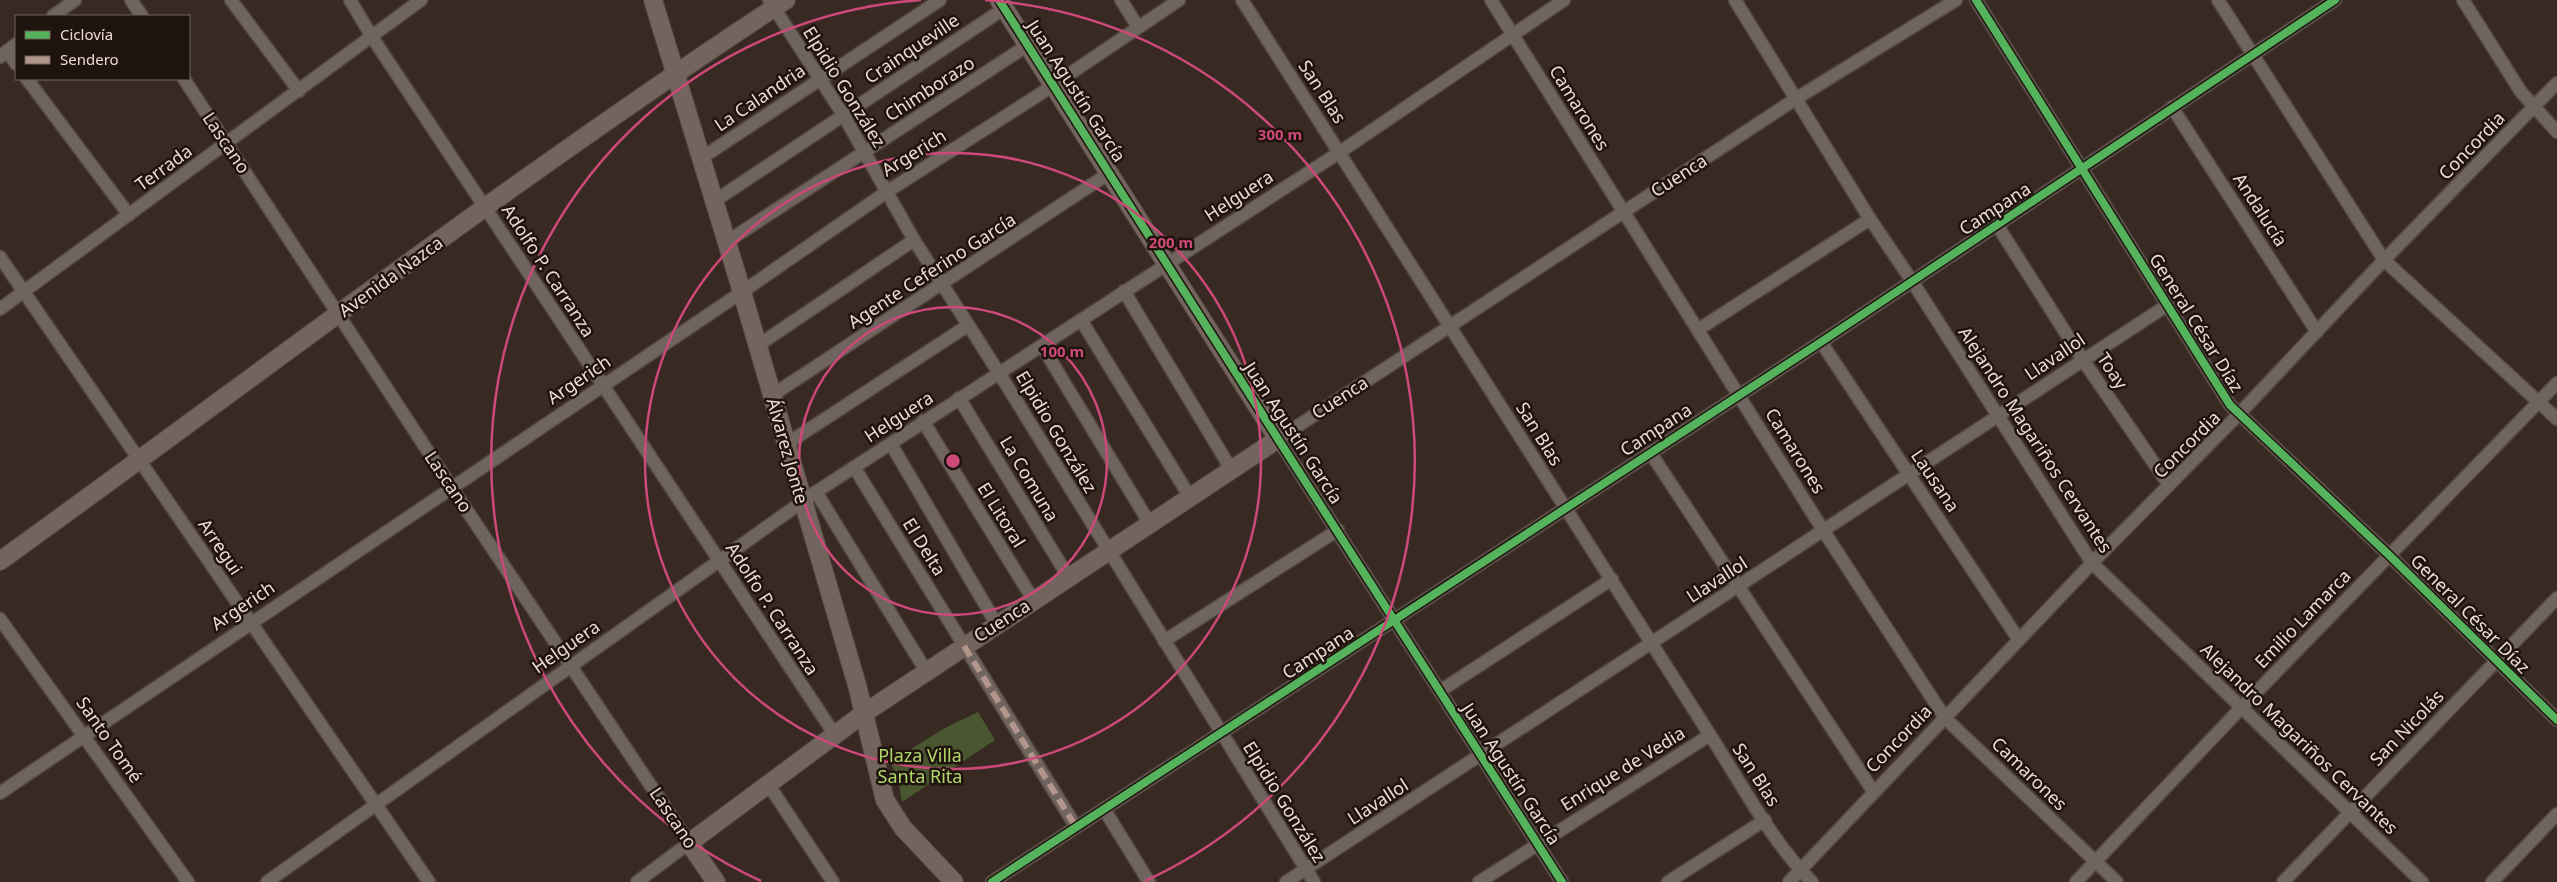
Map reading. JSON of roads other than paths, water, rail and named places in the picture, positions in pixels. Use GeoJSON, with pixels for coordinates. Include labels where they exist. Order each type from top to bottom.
{"type":"FeatureCollection","features":[{"type":"Feature","properties":{"kind":"street"},"geometry":{"type":"LineString","coordinates":[[55,15],[75,0]]}},
{"type":"Feature","properties":{"kind":"street"},"geometry":{"type":"LineString","coordinates":[[131,0],[141,15]]}},
{"type":"Feature","properties":{"kind":"street"},"geometry":{"type":"LineString","coordinates":[[232,0],[298,91]]}},
{"type":"Feature","properties":{"kind":"street","name":"Adolfo P. Carranza"},"geometry":{"type":"LineString","coordinates":[[350,0],[372,37],[834,735]]}},
{"type":"Feature","properties":{"kind":"street","name":"Terrada"},"geometry":{"type":"LineString","coordinates":[[0,309],[421,0]]}},
{"type":"Feature","properties":{"kind":"street","name":"Álvarez Jonte"},"geometry":{"type":"LineString","coordinates":[[653,0],[713,202],[742,292],[785,445],[809,497],[881,786],[890,810],[918,845],[954,882]]}},
{"type":"Feature","properties":{"kind":"street","name":"La Calandria"},"geometry":{"type":"LineString","coordinates":[[700,159],[940,0]]}},
{"type":"Feature","properties":{"kind":"street"},"geometry":{"type":"LineString","coordinates":[[1121,0],[1138,27]]}},
{"type":"Feature","properties":{"kind":"street","name":"Argerich"},"geometry":{"type":"LineString","coordinates":[[0,793],[250,622],[742,292],[888,190],[1053,85],[1179,0]]}},
{"type":"Feature","properties":{"kind":"street","name":"San Blas"},"geometry":{"type":"LineString","coordinates":[[1242,0],[1710,735],[1765,820],[1800,870],[1812,882]]}},
{"type":"Feature","properties":{"kind":"street","name":"Camarones"},"geometry":{"type":"LineString","coordinates":[[1491,0],[1823,530],[1945,718],[2117,882]]}},
{"type":"Feature","properties":{"kind":"street","name":"Helguera"},"geometry":{"type":"LineString","coordinates":[[267,882],[376,802],[809,497],[1166,263],[1340,152],[1564,0]]}},
{"type":"Feature","properties":{"kind":"street","name":"Alejandro Magariños Cervantes"},"geometry":{"type":"LineString","coordinates":[[1736,0],[1870,219],[1912,281],[2092,563],[2422,882]]}},
{"type":"Feature","properties":{"kind":"street","name":"Cuenca"},"geometry":{"type":"LineString","coordinates":[[637,882],[863,714],[964,646],[1797,98],[1956,0]]}},
{"type":"Feature","properties":{"kind":"street","name":"General César Díaz"},"geometry":{"type":"LineString","coordinates":[[1976,0],[2083,168],[2223,396],[2239,414],[2389,555],[2557,720]]}},
{"type":"Feature","properties":{"kind":"street"},"geometry":{"type":"LineString","coordinates":[[2218,0],[2384,260],[2557,419]]}},
{"type":"Feature","properties":{"kind":"street","name":"Campana"},"geometry":{"type":"LineString","coordinates":[[992,882],[1821,342],[2334,0]]}},
{"type":"Feature","properties":{"kind":"street"},"geometry":{"type":"LineString","coordinates":[[2463,0],[2533,108],[2557,132]]}},
{"type":"Feature","properties":{"kind":"street","name":"Avenida Nazca"},"geometry":{"type":"LineString","coordinates":[[0,561],[486,207],[777,3]]}},
{"type":"Feature","properties":{"kind":"street","name":"Elpidio González"},"geometry":{"type":"LineString","coordinates":[[777,3],[820,79],[888,190],[914,240],[944,285],[967,326],[999,373],[1314,882]]}},
{"type":"Feature","properties":{"kind":"street","name":"Juan Agustín García"},"geometry":{"type":"LineString","coordinates":[[1002,4],[1562,882]]}},
{"type":"Feature","properties":{"kind":"street","name":"Crainqueville"},"geometry":{"type":"LineString","coordinates":[[713,202],[844,116],[1002,4]]}},
{"type":"Feature","properties":{"kind":"street","name":"Chimborazo"},"geometry":{"type":"LineString","coordinates":[[726,243],[1028,45]]}},
{"type":"Feature","properties":{"kind":"street"},"geometry":{"type":"LineString","coordinates":[[8,51],[15,62]]}},
{"type":"Feature","properties":{"kind":"street"},"geometry":{"type":"LineString","coordinates":[[28,80],[129,215]]}},
{"type":"Feature","properties":{"kind":"street","name":"Lascano"},"geometry":{"type":"LineString","coordinates":[[185,80],[452,488],[716,882]]}},
{"type":"Feature","properties":{"kind":"street","name":"Concordia"},"geometry":{"type":"LineString","coordinates":[[1789,882],[1873,791],[2092,563],[2239,414],[2384,260],[2557,83]]}},
{"type":"Feature","properties":{"kind":"street","name":"Andalucía"},"geometry":{"type":"LineString","coordinates":[[2172,107],[2318,332]]}},
{"type":"Feature","properties":{"kind":"street","name":"Agente Ceferino García"},"geometry":{"type":"LineString","coordinates":[[772,396],[944,285],[1110,172]]}},
{"type":"Feature","properties":{"kind":"street"},"geometry":{"type":"LineString","coordinates":[[1699,330],[1870,219]]}},
{"type":"Feature","properties":{"kind":"street","name":"Toay"},"geometry":{"type":"LineString","coordinates":[[1997,225],[2083,360],[2169,485]]}},
{"type":"Feature","properties":{"kind":"street"},"geometry":{"type":"LineString","coordinates":[[757,346],[914,240]]}},
{"type":"Feature","properties":{"kind":"street","name":"Arregui"},"geometry":{"type":"LineString","coordinates":[[0,257],[376,802],[429,882]]}},
{"type":"Feature","properties":{"kind":"street"},"geometry":{"type":"LineString","coordinates":[[1124,291],[1231,469]]}},
{"type":"Feature","properties":{"kind":"street","name":"Llavallol"},"geometry":{"type":"LineString","coordinates":[[1286,882],[1482,756],[2166,306]]}},
{"type":"Feature","properties":{"kind":"street"},"geometry":{"type":"LineString","coordinates":[[1081,320],[1190,497]]}},
{"type":"Feature","properties":{"kind":"street"},"geometry":{"type":"LineString","coordinates":[[785,445],[967,326]]}},
{"type":"Feature","properties":{"kind":"street","name":"Lausana"},"geometry":{"type":"LineString","coordinates":[[1821,342],[2019,640]]}},
{"type":"Feature","properties":{"kind":"street"},"geometry":{"type":"LineString","coordinates":[[1042,346],[1150,524]]}},
{"type":"Feature","properties":{"kind":"street","name":"Emilio Lamarca"},"geometry":{"type":"LineString","coordinates":[[2076,882],[2241,708],[2557,382]]}},
{"type":"Feature","properties":{"kind":"street","name":"La Comuna"},"geometry":{"type":"LineString","coordinates":[[959,398],[1069,578]]}},
{"type":"Feature","properties":{"kind":"street","name":"El Litoral"},"geometry":{"type":"LineString","coordinates":[[924,421],[1034,601]]}},
{"type":"Feature","properties":{"kind":"street"},"geometry":{"type":"LineString","coordinates":[[891,444],[997,624]]}},
{"type":"Feature","properties":{"kind":"street"},"geometry":{"type":"LineString","coordinates":[[1650,452],[1873,791]]}},
{"type":"Feature","properties":{"kind":"street","name":"El Delta"},"geometry":{"type":"LineString","coordinates":[[854,467],[1076,827]]}},
{"type":"Feature","properties":{"kind":"street"},"geometry":{"type":"LineString","coordinates":[[809,497],[926,672]]}},
{"type":"Feature","properties":{"kind":"street"},"geometry":{"type":"LineString","coordinates":[[1164,642],[1338,530]]}},
{"type":"Feature","properties":{"kind":"street"},"geometry":{"type":"LineString","coordinates":[[1440,691],[1612,579]]}},
{"type":"Feature","properties":{"kind":"street","name":"San Nicolás"},"geometry":{"type":"LineString","coordinates":[[2283,882],[2557,598]]}},
{"type":"Feature","properties":{"kind":"street","name":"Santo Tomé"},"geometry":{"type":"LineString","coordinates":[[0,619],[188,882]]}},
{"type":"Feature","properties":{"kind":"street","name":"Enrique de Vedia"},"geometry":{"type":"LineString","coordinates":[[1479,882],[1710,735]]}},
{"type":"Feature","properties":{"kind":"street"},"geometry":{"type":"LineString","coordinates":[[768,784],[833,882]]}},
{"type":"Feature","properties":{"kind":"street"},"geometry":{"type":"LineString","coordinates":[[1104,809],[1149,882]]}},
{"type":"Feature","properties":{"kind":"street"},"geometry":{"type":"LineString","coordinates":[[2492,882],[2557,814]]}},
{"type":"Feature","properties":{"kind":"street"},"geometry":{"type":"LineString","coordinates":[[1668,882],[1765,820]]}},
{"type":"Feature","properties":{"kind":"park label","name":"Plaza Villa Santa Rita"},"geometry":{"type":"Point","coordinates":[920,766]}}]}
